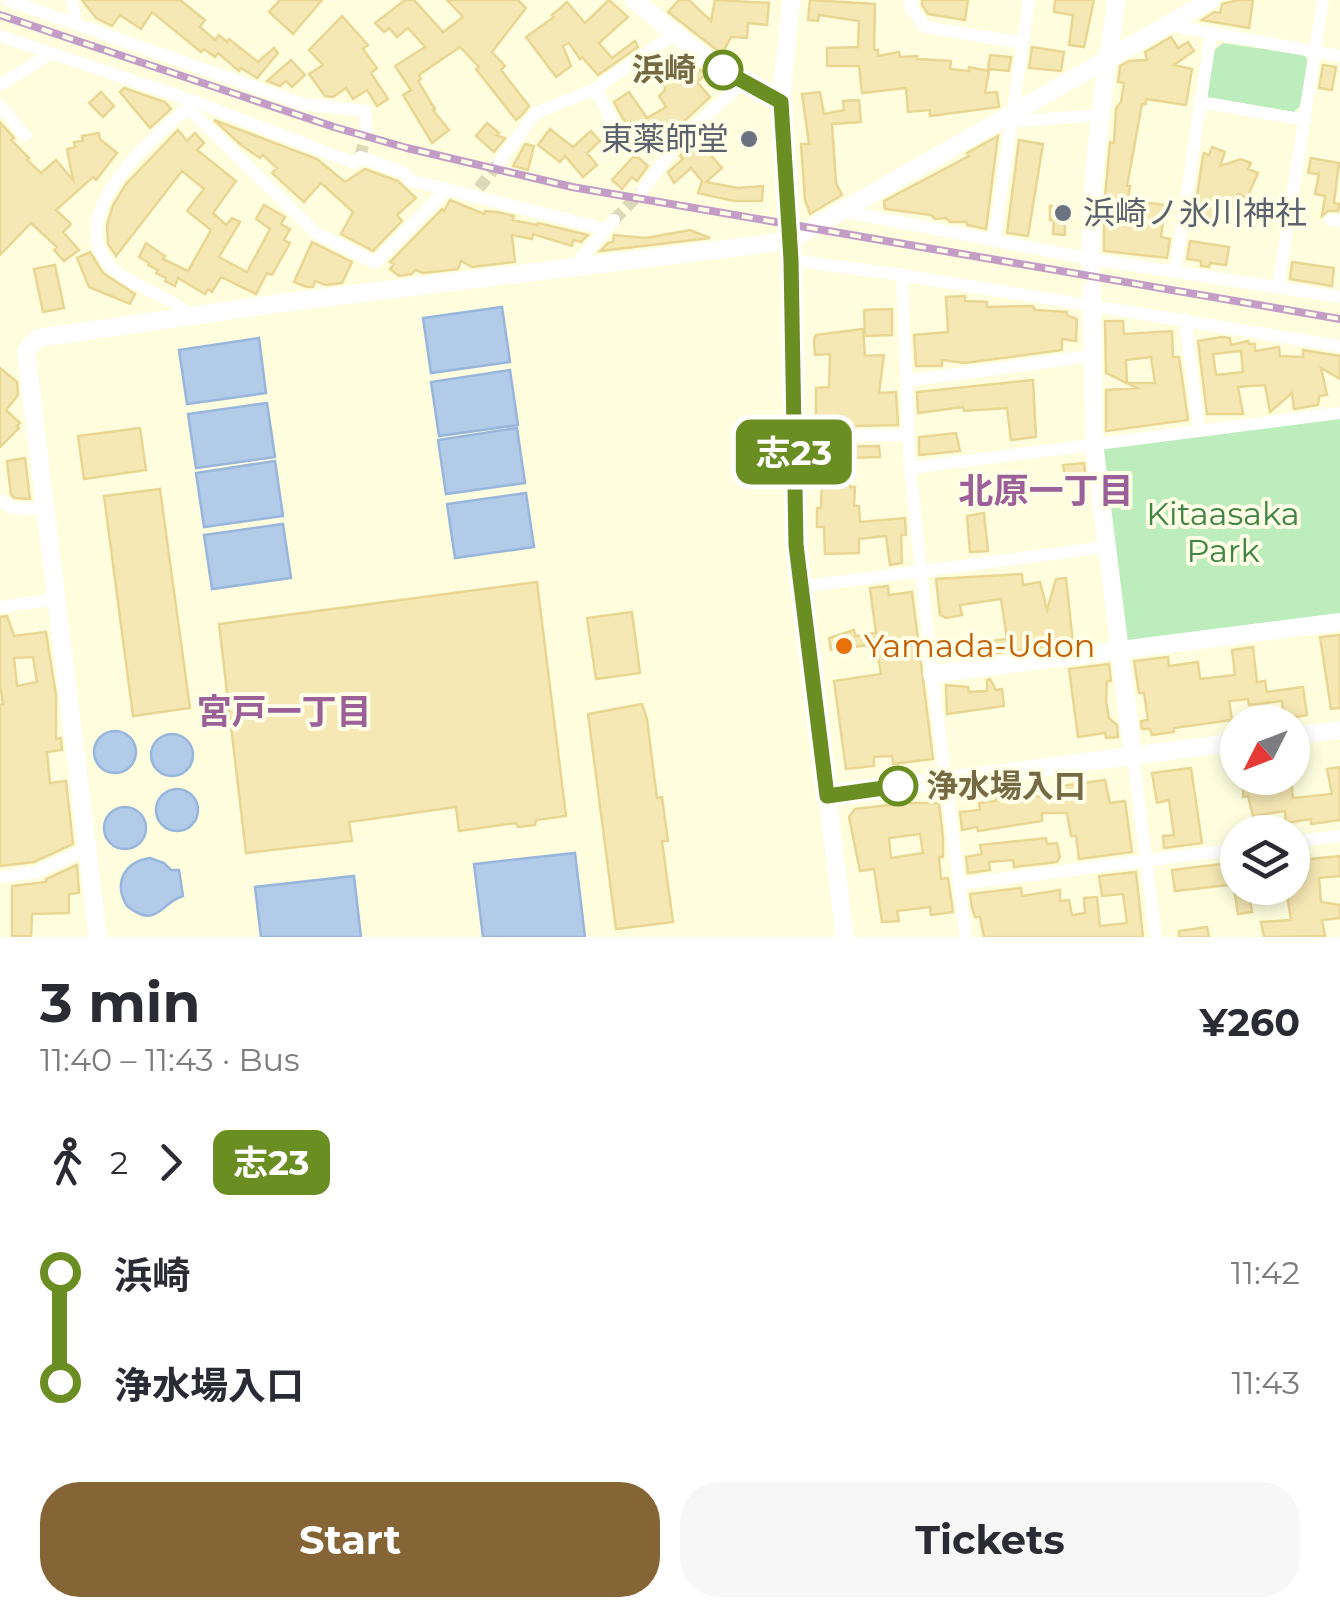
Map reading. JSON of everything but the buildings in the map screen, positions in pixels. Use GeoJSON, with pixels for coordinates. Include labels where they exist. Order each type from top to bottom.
{"type":"FeatureCollection","features":[{"type":"Feature","properties":{"kind":"street"},"geometry":{"type":"LineString","coordinates":[[8,0],[302,104],[365,111],[366,130]]}},
{"type":"Feature","properties":{"kind":"street"},"geometry":{"type":"LineString","coordinates":[[72,0],[76,24]]}},
{"type":"Feature","properties":{"kind":"street"},"geometry":{"type":"LineString","coordinates":[[634,0],[674,35],[743,82],[781,102]]}},
{"type":"Feature","properties":{"kind":"street"},"geometry":{"type":"LineString","coordinates":[[791,0],[781,102],[790,250],[799,586],[846,937]]}},
{"type":"Feature","properties":{"kind":"street"},"geometry":{"type":"LineString","coordinates":[[912,0],[910,6],[925,27],[1022,43]]}},
{"type":"Feature","properties":{"kind":"street"},"geometry":{"type":"LineString","coordinates":[[994,240],[1028,0]]}},
{"type":"Feature","properties":{"kind":"street"},"geometry":{"type":"LineString","coordinates":[[1091,264],[1088,246],[1098,116],[1117,0]]}},
{"type":"Feature","properties":{"kind":"street"},"geometry":{"type":"LineString","coordinates":[[790,250],[838,210],[1211,0]]}},
{"type":"Feature","properties":{"kind":"street"},"geometry":{"type":"LineString","coordinates":[[1278,287],[1323,0]]}},
{"type":"Feature","properties":{"kind":"street"},"geometry":{"type":"LineString","coordinates":[[1172,21],[1179,27],[1211,34],[1340,56]]}},
{"type":"Feature","properties":{"kind":"street"},"geometry":{"type":"LineString","coordinates":[[1175,271],[1211,34]]}},
{"type":"Feature","properties":{"kind":"street"},"geometry":{"type":"LineString","coordinates":[[499,162],[536,114],[596,89],[674,35]]}},
{"type":"Feature","properties":{"kind":"street"},"geometry":{"type":"LineString","coordinates":[[0,36],[354,164],[360,157],[405,173],[409,180],[447,190],[475,191],[610,224],[577,268]]}},
{"type":"Feature","properties":{"kind":"street"},"geometry":{"type":"LineString","coordinates":[[0,85],[50,54]]}},
{"type":"Feature","properties":{"kind":"street"},"geometry":{"type":"LineString","coordinates":[[642,191],[676,144],[743,82]]}},
{"type":"Feature","properties":{"kind":"street"},"geometry":{"type":"LineString","coordinates":[[596,89],[615,125],[636,148]]}},
{"type":"Feature","properties":{"kind":"street"},"geometry":{"type":"LineString","coordinates":[[1200,102],[1305,120]]}},
{"type":"Feature","properties":{"kind":"street"},"geometry":{"type":"LineString","coordinates":[[192,105],[315,232],[376,262],[447,190]]}},
{"type":"Feature","properties":{"kind":"street"},"geometry":{"type":"LineString","coordinates":[[191,316],[161,294],[115,272],[100,254],[95,234],[101,204],[152,138],[192,105]]}},
{"type":"Feature","properties":{"kind":"street"},"geometry":{"type":"LineString","coordinates":[[0,106],[25,135]]}},
{"type":"Feature","properties":{"kind":"street"},"geometry":{"type":"LineString","coordinates":[[1010,113],[1020,120],[1098,116]]}},
{"type":"Feature","properties":{"kind":"street"},"geometry":{"type":"LineString","coordinates":[[838,210],[994,240],[1091,264],[1175,271],[1340,297]]}},
{"type":"Feature","properties":{"kind":"street"},"geometry":{"type":"LineString","coordinates":[[98,937],[26,351],[38,338],[577,268],[790,250],[902,274],[1092,297],[1185,319],[1340,346]]}},
{"type":"Feature","properties":{"kind":"street"},"geometry":{"type":"LineString","coordinates":[[902,274],[910,468],[966,937]]}},
{"type":"Feature","properties":{"kind":"street"},"geometry":{"type":"LineString","coordinates":[[1092,297],[1094,443],[1156,937]]}},
{"type":"Feature","properties":{"kind":"street"},"geometry":{"type":"LineString","coordinates":[[1185,319],[1199,430]]}},
{"type":"Feature","properties":{"kind":"street"},"geometry":{"type":"LineString","coordinates":[[905,381],[1092,356]]}},
{"type":"Feature","properties":{"kind":"street"},"geometry":{"type":"LineString","coordinates":[[910,468],[1340,413]]}},
{"type":"Feature","properties":{"kind":"street"},"geometry":{"type":"LineString","coordinates":[[794,437],[908,435]]}},
{"type":"Feature","properties":{"kind":"street"},"geometry":{"type":"LineString","coordinates":[[0,500],[12,508],[44,509]]}},
{"type":"Feature","properties":{"kind":"street"},"geometry":{"type":"LineString","coordinates":[[799,586],[1106,547]]}},
{"type":"Feature","properties":{"kind":"street"},"geometry":{"type":"LineString","coordinates":[[0,607],[54,599]]}},
{"type":"Feature","properties":{"kind":"street"},"geometry":{"type":"LineString","coordinates":[[932,674],[1340,622]]}},
{"type":"Feature","properties":{"kind":"street"},"geometry":{"type":"LineString","coordinates":[[1310,734],[1340,730]]}},
{"type":"Feature","properties":{"kind":"street"},"geometry":{"type":"LineString","coordinates":[[827,796],[1220,744]]}},
{"type":"Feature","properties":{"kind":"street"},"geometry":{"type":"LineString","coordinates":[[1310,840],[1340,836]]}},
{"type":"Feature","properties":{"kind":"street"},"geometry":{"type":"LineString","coordinates":[[0,877],[37,872],[87,849]]}},
{"type":"Feature","properties":{"kind":"street"},"geometry":{"type":"LineString","coordinates":[[959,884],[1220,851]]}},
{"type":"Feature","properties":{"kind":"green space"},"geometry":{"type":"Polygon","coordinates":[[[1223,43],[1304,55],[1308,60],[1300,106],[1294,112],[1207,97],[1214,50],[1223,43]]]}},
{"type":"Feature","properties":{"kind":"green space","name":"Kitaasaka Park"},"geometry":{"type":"Polygon","coordinates":[[[1340,418],[1340,617],[1130,643],[1125,638],[1103,449],[1340,418]]]}},
{"type":"Feature","properties":{"kind":"water"},"geometry":{"type":"Polygon","coordinates":[[[502,307],[510,362],[431,373],[423,318],[502,307]]]}},
{"type":"Feature","properties":{"kind":"water"},"geometry":{"type":"Polygon","coordinates":[[[259,338],[266,393],[187,404],[179,350],[259,338]]]}},
{"type":"Feature","properties":{"kind":"water"},"geometry":{"type":"Polygon","coordinates":[[[510,370],[518,425],[439,436],[431,382],[510,370]]]}},
{"type":"Feature","properties":{"kind":"water"},"geometry":{"type":"Polygon","coordinates":[[[267,403],[275,457],[196,468],[188,414],[267,403]]]}},
{"type":"Feature","properties":{"kind":"water"},"geometry":{"type":"Polygon","coordinates":[[[517,428],[525,483],[446,494],[438,440],[517,428]]]}},
{"type":"Feature","properties":{"kind":"water"},"geometry":{"type":"Polygon","coordinates":[[[275,461],[283,516],[204,527],[196,473],[275,461]]]}},
{"type":"Feature","properties":{"kind":"water"},"geometry":{"type":"Polygon","coordinates":[[[526,493],[534,547],[455,558],[447,504],[526,493]]]}},
{"type":"Feature","properties":{"kind":"water"},"geometry":{"type":"Polygon","coordinates":[[[283,524],[291,578],[212,589],[204,535],[283,524]]]}},
{"type":"Feature","properties":{"kind":"water"},"geometry":{"type":"Polygon","coordinates":[[[115,731],[130,737],[136,752],[130,767],[115,773],[100,767],[94,752],[100,737],[115,731]]]}},
{"type":"Feature","properties":{"kind":"water"},"geometry":{"type":"Polygon","coordinates":[[[172,734],[187,740],[193,755],[187,770],[172,776],[157,770],[151,755],[157,740],[172,734]]]}},
{"type":"Feature","properties":{"kind":"water"},"geometry":{"type":"Polygon","coordinates":[[[177,789],[192,795],[198,810],[192,825],[177,831],[162,825],[156,810],[162,795],[177,789]]]}},
{"type":"Feature","properties":{"kind":"water"},"geometry":{"type":"Polygon","coordinates":[[[125,807],[140,813],[146,828],[140,843],[125,849],[110,843],[104,828],[110,813],[125,807]]]}},
{"type":"Feature","properties":{"kind":"water"},"geometry":{"type":"Polygon","coordinates":[[[575,853],[585,937],[483,937],[474,864],[575,853]]]}},
{"type":"Feature","properties":{"kind":"water"},"geometry":{"type":"Polygon","coordinates":[[[150,858],[171,870],[179,870],[183,896],[158,913],[145,916],[127,906],[121,882],[133,864],[150,858]]]}},
{"type":"Feature","properties":{"kind":"water"},"geometry":{"type":"Polygon","coordinates":[[[354,876],[361,937],[261,937],[255,887],[354,876]]]}},
{"type":"Feature","properties":{"kind":"tunnel"},"geometry":{"type":"LineString","coordinates":[[360,157],[367,131]]}},
{"type":"Feature","properties":{"kind":"tunnel"},"geometry":{"type":"LineString","coordinates":[[479,188],[498,164]]}},
{"type":"Feature","properties":{"kind":"tunnel"},"geometry":{"type":"LineString","coordinates":[[614,220],[642,191]]}},
{"type":"Feature","properties":{"kind":"railway"},"geometry":{"type":"LineString","coordinates":[[0,15],[334,127],[572,187],[1340,319]]}},
{"type":"Feature","properties":{"kind":"bus line","name":"志23"},"geometry":{"type":"LineString","coordinates":[[723,70],[781,102],[791,260],[796,545],[827,796],[898,786]]}},
{"type":"Feature","properties":{"kind":"place","name":"浜崎"},"geometry":{"type":"Point","coordinates":[723,70]}},
{"type":"Feature","properties":{"kind":"place","name":"東薬師堂"},"geometry":{"type":"Point","coordinates":[749,139]}},
{"type":"Feature","properties":{"kind":"place","name":"浜崎ノ氷川神社"},"geometry":{"type":"Point","coordinates":[1063,213]}},
{"type":"Feature","properties":{"kind":"place","name":"Yamada-Udon"},"geometry":{"type":"Point","coordinates":[844,646]}},
{"type":"Feature","properties":{"kind":"place","name":"浄水場入口"},"geometry":{"type":"Point","coordinates":[898,786]}},
{"type":"Feature","properties":{"kind":"district","name":"北原一丁目"},"geometry":{"type":"Point","coordinates":[1046,491]}},
{"type":"Feature","properties":{"kind":"district","name":"宮戸一丁目"},"geometry":{"type":"Point","coordinates":[284,712]}}]}
